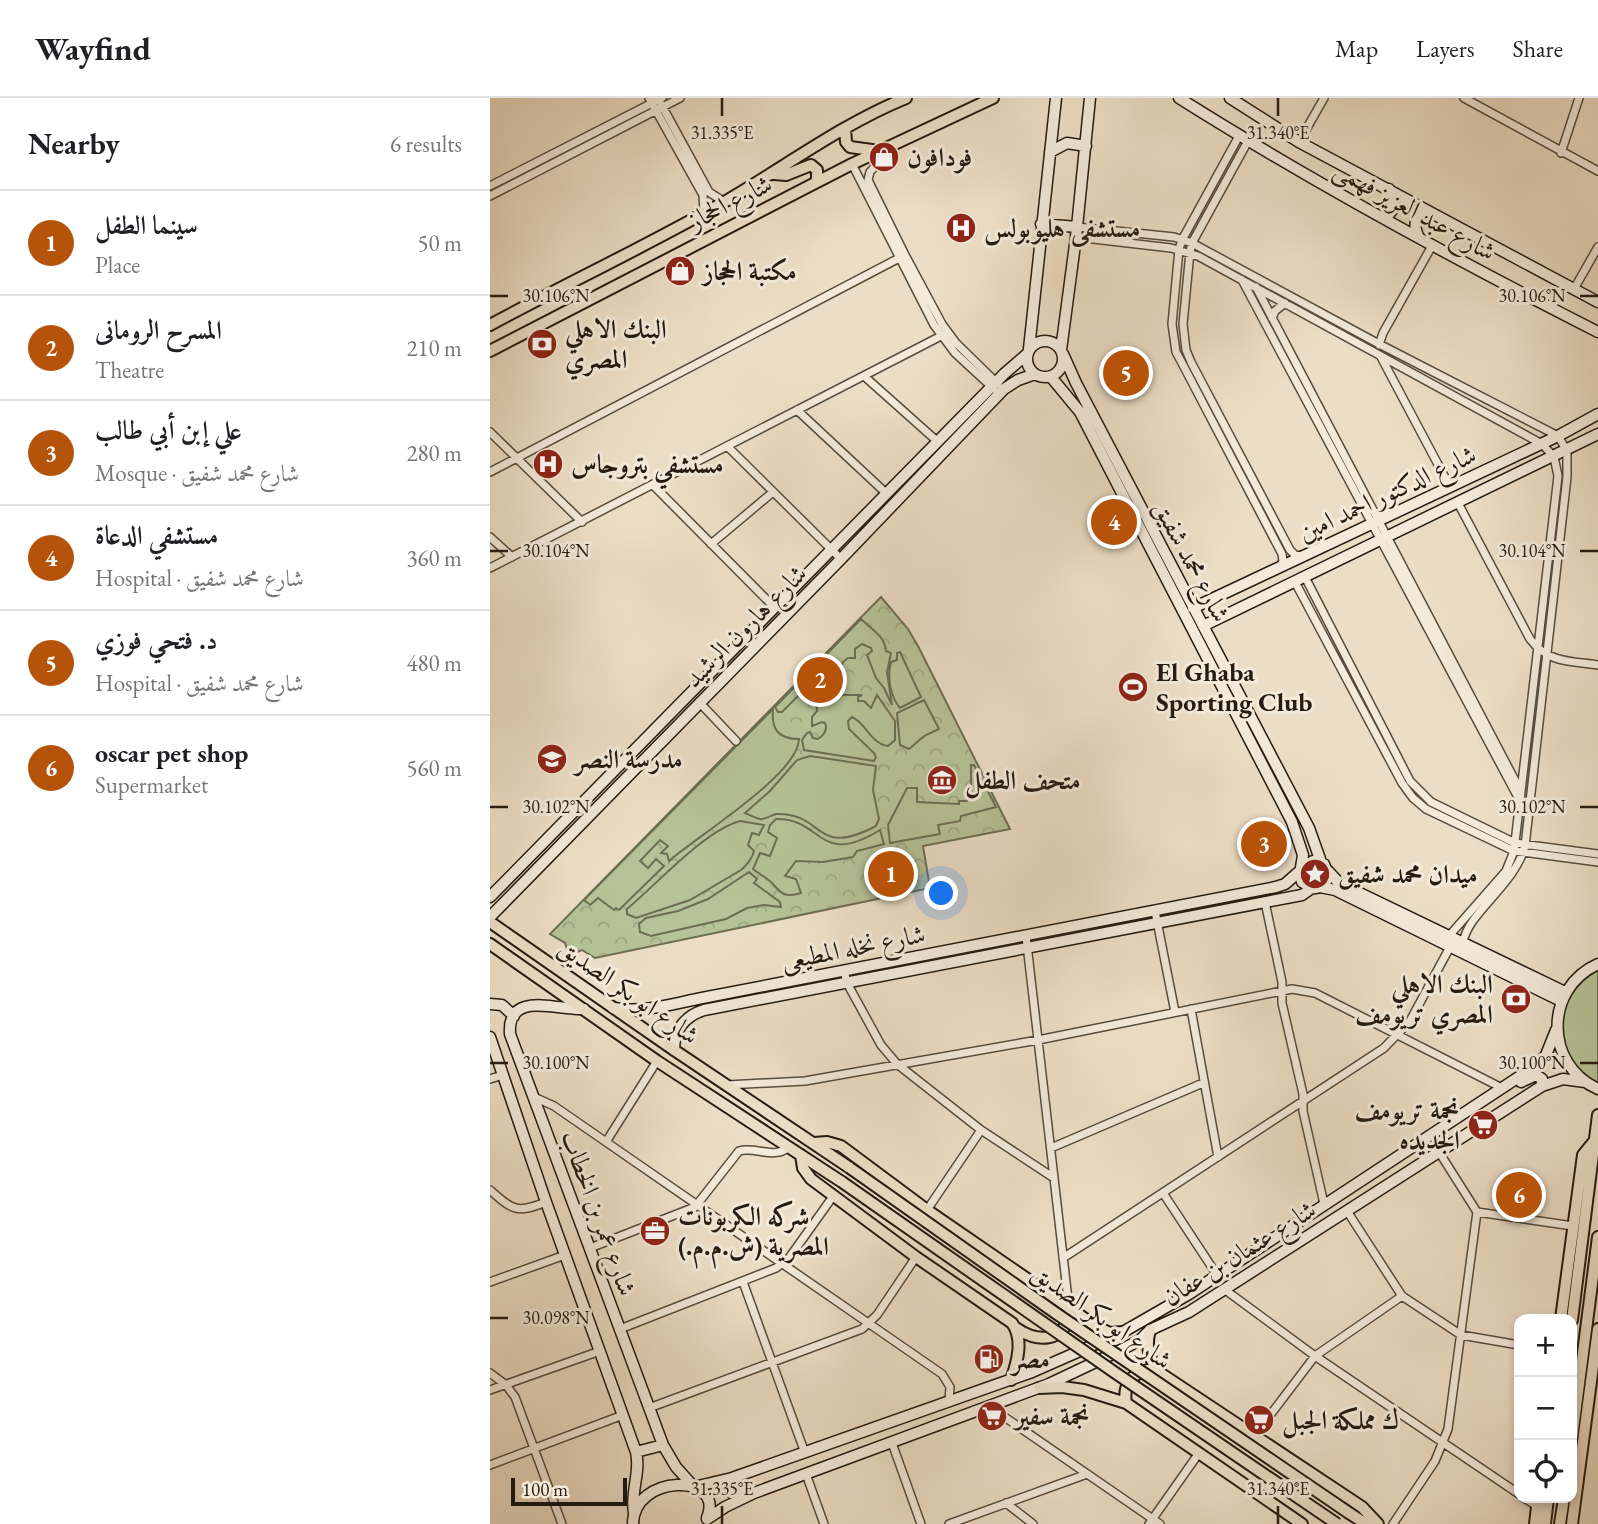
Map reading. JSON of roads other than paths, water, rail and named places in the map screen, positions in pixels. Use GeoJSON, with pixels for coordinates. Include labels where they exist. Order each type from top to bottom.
{"type":"FeatureCollection","features":[{"type":"Feature","properties":{"kind":"main road","name":"شارع الحجاز"},"geometry":{"type":"LineString","coordinates":[[490,325],[704,213],[773,174],[845,128],[906,98]]}},
{"type":"Feature","properties":{"kind":"main road","name":"شارع الحجاز"},"geometry":{"type":"LineString","coordinates":[[490,351],[852,164],[993,98]]}},
{"type":"Feature","properties":{"kind":"main road"},"geometry":{"type":"LineString","coordinates":[[845,128],[849,147],[878,153]]}},
{"type":"Feature","properties":{"kind":"main road"},"geometry":{"type":"LineString","coordinates":[[773,174],[786,175],[811,165],[817,170],[817,182]]}},
{"type":"Feature","properties":{"kind":"main road","name":"شارع ابو بكر الصديق"},"geometry":{"type":"LineString","coordinates":[[490,920],[613,1008],[814,1143],[1058,1314],[1366,1524]]}},
{"type":"Feature","properties":{"kind":"main road","name":"شارع ابو بكر الصديق"},"geometry":{"type":"LineString","coordinates":[[490,944],[657,1061],[842,1182],[1337,1524]]}},
{"type":"Feature","properties":{"kind":"main road"},"geometry":{"type":"LineString","coordinates":[[1573,1314],[1598,1115]]}},
{"type":"Feature","properties":{"kind":"main road"},"geometry":{"type":"LineString","coordinates":[[1562,1314],[1583,1155],[1596,1139]]}},
{"type":"Feature","properties":{"kind":"main road","name":"شارع ابو بكر الصديق"},"geometry":{"type":"LineString","coordinates":[[814,1143],[838,1144],[927,1210],[1101,1330],[1110,1333],[1123,1332]]}},
{"type":"Feature","properties":{"kind":"main road","name":"شارع ابو بكر الصديق"},"geometry":{"type":"LineString","coordinates":[[801,1155],[803,1168],[808,1176],[916,1257],[1010,1321],[1016,1328]]}},
{"type":"Feature","properties":{"kind":"main road"},"geometry":{"type":"LineString","coordinates":[[1577,1399],[1598,1237]]}},
{"type":"Feature","properties":{"kind":"main road"},"geometry":{"type":"LineString","coordinates":[[1011,1380],[1017,1358],[1016,1328],[1034,1337],[1047,1339],[1055,1336],[1067,1325],[1069,1308]]}},
{"type":"Feature","properties":{"kind":"main road"},"geometry":{"type":"LineString","coordinates":[[1572,1524],[1598,1329]]}},
{"type":"Feature","properties":{"kind":"main road","name":"شارع ابو بكر الصديق"},"geometry":{"type":"LineString","coordinates":[[1150,1330],[1147,1345],[1149,1356],[1160,1373],[1362,1507],[1378,1524]]}},
{"type":"Feature","properties":{"kind":"main road"},"geometry":{"type":"LineString","coordinates":[[1126,1403],[1125,1389],[1132,1377],[1144,1371],[1160,1373]]}},
{"type":"Feature","properties":{"kind":"main road"},"geometry":{"type":"LineString","coordinates":[[1039,1388],[1084,1390],[1126,1403],[1297,1522]]}},
{"type":"Feature","properties":{"kind":"main road"},"geometry":{"type":"LineString","coordinates":[[1535,1524],[1537,1503]]}},
{"type":"Feature","properties":{"kind":"main road"},"geometry":{"type":"LineString","coordinates":[[1545,1524],[1547,1503]]}},
{"type":"Feature","properties":{"kind":"main road"},"geometry":{"type":"LineString","coordinates":[[1560,1524],[1563,1503]]}},
{"type":"Feature","properties":{"kind":"street"},"geometry":{"type":"LineString","coordinates":[[490,186],[657,102],[680,98]]}},
{"type":"Feature","properties":{"kind":"street"},"geometry":{"type":"LineString","coordinates":[[1056,98],[1028,351],[1028,365],[1035,374],[1051,377],[1061,368],[1090,98]]}},
{"type":"Feature","properties":{"kind":"street","name":"شارع عبد العزيز فهمى"},"geometry":{"type":"LineString","coordinates":[[1179,98],[1244,138],[1418,236],[1598,332]]}},
{"type":"Feature","properties":{"kind":"street","name":"شارع عبد العزيز فهمى"},"geometry":{"type":"LineString","coordinates":[[1230,98],[1299,142],[1598,302]]}},
{"type":"Feature","properties":{"kind":"street"},"geometry":{"type":"LineString","coordinates":[[1299,142],[1324,98]]}},
{"type":"Feature","properties":{"kind":"street"},"geometry":{"type":"LineString","coordinates":[[1464,98],[1598,171]]}},
{"type":"Feature","properties":{"kind":"street"},"geometry":{"type":"LineString","coordinates":[[1561,153],[1579,98]]}},
{"type":"Feature","properties":{"kind":"street"},"geometry":{"type":"LineString","coordinates":[[490,196],[657,102]]}},
{"type":"Feature","properties":{"kind":"street"},"geometry":{"type":"LineString","coordinates":[[657,102],[709,192],[724,202]]}},
{"type":"Feature","properties":{"kind":"street"},"geometry":{"type":"LineString","coordinates":[[657,102],[702,195],[704,213]]}},
{"type":"Feature","properties":{"kind":"street"},"geometry":{"type":"LineString","coordinates":[[1244,138],[1182,240],[1172,324],[1176,352],[1282,554],[1280,567]]}},
{"type":"Feature","properties":{"kind":"street"},"geometry":{"type":"LineString","coordinates":[[1244,138],[1192,243],[1183,324],[1186,350],[1290,550],[1295,555],[1303,556]]}},
{"type":"Feature","properties":{"kind":"street"},"geometry":{"type":"LineString","coordinates":[[1050,152],[1067,143],[1086,146]]}},
{"type":"Feature","properties":{"kind":"street"},"geometry":{"type":"LineString","coordinates":[[878,153],[878,163],[870,172],[868,180],[941,336],[956,353],[997,388]]}},
{"type":"Feature","properties":{"kind":"street"},"geometry":{"type":"LineString","coordinates":[[852,164],[948,333],[997,388]]}},
{"type":"Feature","properties":{"kind":"street"},"geometry":{"type":"LineString","coordinates":[[1386,218],[1394,208],[1395,201],[1389,189]]}},
{"type":"Feature","properties":{"kind":"street"},"geometry":{"type":"LineString","coordinates":[[1418,236],[1415,221],[1426,210]]}},
{"type":"Feature","properties":{"kind":"street"},"geometry":{"type":"LineString","coordinates":[[1041,224],[1179,249],[1242,279],[1258,283],[1285,303],[1542,444],[1554,457],[1558,476],[1515,847],[1506,871],[1450,942],[1410,1021],[1399,1035],[1303,1102],[1063,1258]]}},
{"type":"Feature","properties":{"kind":"street"},"geometry":{"type":"LineString","coordinates":[[1077,232],[1192,243],[1258,283],[1558,436],[1567,451],[1567,477],[1525,850],[1514,874],[1467,929],[1463,943]]}},
{"type":"Feature","properties":{"kind":"street"},"geometry":{"type":"LineString","coordinates":[[1433,244],[1379,344],[1380,355],[1450,487]]}},
{"type":"Feature","properties":{"kind":"street"},"geometry":{"type":"LineString","coordinates":[[1574,289],[1598,247]]}},
{"type":"Feature","properties":{"kind":"street"},"geometry":{"type":"LineString","coordinates":[[490,472],[902,256]]}},
{"type":"Feature","properties":{"kind":"street"},"geometry":{"type":"LineString","coordinates":[[1242,279],[1375,522],[1520,801]]}},
{"type":"Feature","properties":{"kind":"street"},"geometry":{"type":"LineString","coordinates":[[1258,283],[1272,318],[1375,522]]}},
{"type":"Feature","properties":{"kind":"street"},"geometry":{"type":"LineString","coordinates":[[1272,318],[1275,311],[1285,303]]}},
{"type":"Feature","properties":{"kind":"street"},"geometry":{"type":"LineString","coordinates":[[490,568],[941,336]]}},
{"type":"Feature","properties":{"kind":"street"},"geometry":{"type":"LineString","coordinates":[[1028,351],[1035,343],[1048,341],[1062,352]]}},
{"type":"Feature","properties":{"kind":"street","name":"شارع هارون الرشيد"},"geometry":{"type":"LineString","coordinates":[[490,920],[699,702],[841,559],[1028,351]]}},
{"type":"Feature","properties":{"kind":"street","name":"شارع محمد شفيق"},"geometry":{"type":"LineString","coordinates":[[1062,352],[1317,846],[1321,862]]}},
{"type":"Feature","properties":{"kind":"street","name":"شارع هارون الرشيد"},"geometry":{"type":"LineString","coordinates":[[490,897],[938,442],[997,388],[1035,374]]}},
{"type":"Feature","properties":{"kind":"street"},"geometry":{"type":"LineString","coordinates":[[864,376],[938,442]]}},
{"type":"Feature","properties":{"kind":"street","name":"شارع محمد شفيق"},"geometry":{"type":"LineString","coordinates":[[1051,377],[1080,412],[1292,822],[1302,851],[1302,868]]}},
{"type":"Feature","properties":{"kind":"street"},"geometry":{"type":"LineString","coordinates":[[797,410],[887,494]]}},
{"type":"Feature","properties":{"kind":"street","name":"شارع الدكتور احمد امين"},"geometry":{"type":"LineString","coordinates":[[1193,608],[1542,444],[1598,414]]}},
{"type":"Feature","properties":{"kind":"street"},"geometry":{"type":"LineString","coordinates":[[490,432],[582,522]]}},
{"type":"Feature","properties":{"kind":"street","name":"شارع الدكتور احمد امين"},"geometry":{"type":"LineString","coordinates":[[1203,626],[1598,434]]}},
{"type":"Feature","properties":{"kind":"street"},"geometry":{"type":"LineString","coordinates":[[727,446],[841,559]]}},
{"type":"Feature","properties":{"kind":"street"},"geometry":{"type":"LineString","coordinates":[[653,485],[775,608]]}},
{"type":"Feature","properties":{"kind":"street"},"geometry":{"type":"LineString","coordinates":[[711,544],[773,492]]}},
{"type":"Feature","properties":{"kind":"street"},"geometry":{"type":"LineString","coordinates":[[1458,503],[1530,639],[1538,649],[1547,656],[1598,666]]}},
{"type":"Feature","properties":{"kind":"street"},"geometry":{"type":"LineString","coordinates":[[490,537],[512,557]]}},
{"type":"Feature","properties":{"kind":"street"},"geometry":{"type":"LineString","coordinates":[[1384,539],[1521,791]]}},
{"type":"Feature","properties":{"kind":"street"},"geometry":{"type":"LineString","coordinates":[[1300,580],[1402,783],[1413,798],[1441,818],[1515,847],[1598,862]]}},
{"type":"Feature","properties":{"kind":"street"},"geometry":{"type":"LineString","coordinates":[[690,694],[736,741]]}},
{"type":"Feature","properties":{"kind":"street"},"geometry":{"type":"LineString","coordinates":[[1302,851],[1310,852],[1317,846]]}},
{"type":"Feature","properties":{"kind":"street"},"geometry":{"type":"LineString","coordinates":[[1525,850],[1598,854]]}},
{"type":"Feature","properties":{"kind":"street"},"geometry":{"type":"LineString","coordinates":[[1337,887],[1321,862],[1309,862],[1302,868],[1303,882],[1316,888],[1337,887],[1563,997]]}},
{"type":"Feature","properties":{"kind":"street","name":"شارع نخله المطيعى"},"geometry":{"type":"LineString","coordinates":[[613,1008],[657,1009],[844,970],[1276,887],[1286,884],[1302,868]]}},
{"type":"Feature","properties":{"kind":"street"},"geometry":{"type":"LineString","coordinates":[[1316,888],[1326,883],[1328,871]]}},
{"type":"Feature","properties":{"kind":"street","name":"شارع نخله المطيعى"},"geometry":{"type":"LineString","coordinates":[[674,1050],[680,1026],[700,1011],[1302,895],[1316,888]]}},
{"type":"Feature","properties":{"kind":"street"},"geometry":{"type":"LineString","coordinates":[[1265,902],[1282,982],[1282,1003],[1303,1111],[1324,1204]]}},
{"type":"Feature","properties":{"kind":"street"},"geometry":{"type":"LineString","coordinates":[[1155,911],[1175,1012]]}},
{"type":"Feature","properties":{"kind":"street"},"geometry":{"type":"LineString","coordinates":[[1026,936],[1069,1308]]}},
{"type":"Feature","properties":{"kind":"street"},"geometry":{"type":"LineString","coordinates":[[1450,942],[1463,943],[1563,997]]}},
{"type":"Feature","properties":{"kind":"street"},"geometry":{"type":"LineString","coordinates":[[1598,964],[1581,974],[1563,997],[1556,1030],[1564,1059],[1573,1072],[1598,1089]]}},
{"type":"Feature","properties":{"kind":"street"},"geometry":{"type":"LineString","coordinates":[[844,970],[847,983],[881,1045],[897,1064],[981,1130],[1054,1178]]}},
{"type":"Feature","properties":{"kind":"street"},"geometry":{"type":"LineString","coordinates":[[726,1085],[792,1082],[1038,1040],[1282,990],[1304,989],[1505,1086],[1516,1085],[1536,1075],[1542,1079],[1542,1086]]}},
{"type":"Feature","properties":{"kind":"street"},"geometry":{"type":"LineString","coordinates":[[490,1004],[502,1005],[514,1016],[529,1005],[583,1009]]}},
{"type":"Feature","properties":{"kind":"street"},"geometry":{"type":"LineString","coordinates":[[1191,1009],[1218,1157]]}},
{"type":"Feature","properties":{"kind":"street","name":"شارع عمر بن الخطاب"},"geometry":{"type":"LineString","coordinates":[[514,1016],[510,1034],[649,1408],[663,1445],[676,1467],[707,1497],[710,1506],[705,1522]]}},
{"type":"Feature","properties":{"kind":"street","name":"شارع عثمان بن عفان"},"geometry":{"type":"LineString","coordinates":[[633,1518],[646,1497],[658,1489],[677,1484],[694,1487],[732,1478],[1011,1380],[1063,1360],[1123,1332],[1217,1275],[1537,1065],[1546,1055],[1556,1030]]}},
{"type":"Feature","properties":{"kind":"street","name":"شارع عمر بن الخطاب"},"geometry":{"type":"LineString","coordinates":[[490,1037],[636,1452],[638,1468],[633,1496],[633,1518]]}},
{"type":"Feature","properties":{"kind":"street"},"geometry":{"type":"LineString","coordinates":[[606,1142],[657,1061]]}},
{"type":"Feature","properties":{"kind":"street"},"geometry":{"type":"LineString","coordinates":[[490,1079],[503,1075]]}},
{"type":"Feature","properties":{"kind":"street","name":"شارع عثمان بن عفان"},"geometry":{"type":"LineString","coordinates":[[705,1522],[734,1502],[759,1491],[1039,1388],[1121,1350],[1140,1340],[1150,1330],[1189,1311],[1542,1086],[1563,1079],[1585,1082]]}},
{"type":"Feature","properties":{"kind":"street"},"geometry":{"type":"LineString","coordinates":[[1051,1148],[1203,1083]]}},
{"type":"Feature","properties":{"kind":"street"},"geometry":{"type":"LineString","coordinates":[[534,1097],[551,1104],[944,1376],[950,1387],[949,1402]]}},
{"type":"Feature","properties":{"kind":"street"},"geometry":{"type":"LineString","coordinates":[[927,1210],[981,1130]]}},
{"type":"Feature","properties":{"kind":"street"},"geometry":{"type":"LineString","coordinates":[[590,1248],[698,1205],[739,1151],[747,1149],[774,1153],[785,1151],[789,1147]]}},
{"type":"Feature","properties":{"kind":"street"},"geometry":{"type":"LineString","coordinates":[[1393,1524],[1444,1444],[1477,1212],[1440,1152]]}},
{"type":"Feature","properties":{"kind":"street"},"geometry":{"type":"LineString","coordinates":[[490,1190],[514,1209],[529,1209],[546,1202]]}},
{"type":"Feature","properties":{"kind":"street"},"geometry":{"type":"LineString","coordinates":[[1163,1193],[1217,1275]]}},
{"type":"Feature","properties":{"kind":"street"},"geometry":{"type":"LineString","coordinates":[[620,1329],[783,1264],[834,1195]]}},
{"type":"Feature","properties":{"kind":"street"},"geometry":{"type":"LineString","coordinates":[[1347,1211],[1402,1296],[1461,1335],[1514,1344]]}},
{"type":"Feature","properties":{"kind":"street"},"geometry":{"type":"LineString","coordinates":[[1477,1212],[1573,1226]]}},
{"type":"Feature","properties":{"kind":"street"},"geometry":{"type":"LineString","coordinates":[[490,1282],[565,1255]]}},
{"type":"Feature","properties":{"kind":"street"},"geometry":{"type":"LineString","coordinates":[[649,1408],[855,1332],[869,1324],[916,1257]]}},
{"type":"Feature","properties":{"kind":"street"},"geometry":{"type":"LineString","coordinates":[[743,1282],[805,1453]]}},
{"type":"Feature","properties":{"kind":"street"},"geometry":{"type":"LineString","coordinates":[[1224,1289],[1315,1356],[1514,1491]]}},
{"type":"Feature","properties":{"kind":"street"},"geometry":{"type":"LineString","coordinates":[[1255,1436],[1315,1356],[1402,1296]]}},
{"type":"Feature","properties":{"kind":"street"},"geometry":{"type":"LineString","coordinates":[[490,1391],[600,1351]]}},
{"type":"Feature","properties":{"kind":"street"},"geometry":{"type":"LineString","coordinates":[[490,1373],[506,1385],[515,1397],[562,1524]]}},
{"type":"Feature","properties":{"kind":"street"},"geometry":{"type":"LineString","coordinates":[[990,1407],[1154,1522],[1199,1453]]}},
{"type":"Feature","properties":{"kind":"street"},"geometry":{"type":"LineString","coordinates":[[490,1465],[623,1415]]}},
{"type":"Feature","properties":{"kind":"street"},"geometry":{"type":"LineString","coordinates":[[892,1443],[921,1524]]}},
{"type":"Feature","properties":{"kind":"street"},"geometry":{"type":"LineString","coordinates":[[636,1452],[663,1445]]}},
{"type":"Feature","properties":{"kind":"street"},"geometry":{"type":"LineString","coordinates":[[806,1474],[824,1524]]}},
{"type":"Feature","properties":{"kind":"street"},"geometry":{"type":"LineString","coordinates":[[949,1524],[1087,1474]]}},
{"type":"Feature","properties":{"kind":"street"},"geometry":{"type":"LineString","coordinates":[[732,1478],[728,1484],[730,1492],[759,1491]]}},
{"type":"Feature","properties":{"kind":"street"},"geometry":{"type":"LineString","coordinates":[[1006,1503],[1033,1524]]}},
{"type":"Feature","properties":{"kind":"street"},"geometry":{"type":"LineString","coordinates":[[622,1524],[633,1518]]}},
{"type":"Feature","properties":{"kind":"place","name":"فودافون"},"geometry":{"type":"Point","coordinates":[884,157]}},
{"type":"Feature","properties":{"kind":"place","name":"مستشفى هليوبولس"},"geometry":{"type":"Point","coordinates":[961,228]}},
{"type":"Feature","properties":{"kind":"place","name":"مكتبة الحجاز"},"geometry":{"type":"Point","coordinates":[680,271]}},
{"type":"Feature","properties":{"kind":"place","name":"البنك الاهلي المصري"},"geometry":{"type":"Point","coordinates":[542,344]}},
{"type":"Feature","properties":{"kind":"place","name":"د. فتحي فوزي"},"geometry":{"type":"Point","coordinates":[1126,373]}},
{"type":"Feature","properties":{"kind":"place","name":"مستشفي بتروجاس"},"geometry":{"type":"Point","coordinates":[548,464]}},
{"type":"Feature","properties":{"kind":"place","name":"مستشفي الدعاة"},"geometry":{"type":"Point","coordinates":[1114,522]}},
{"type":"Feature","properties":{"kind":"place","name":"المسرح الرومانى"},"geometry":{"type":"Point","coordinates":[820,680]}},
{"type":"Feature","properties":{"kind":"place","name":"El Ghaba Sporting Club"},"geometry":{"type":"Point","coordinates":[1133,687]}},
{"type":"Feature","properties":{"kind":"place","name":"مدرسة النصر"},"geometry":{"type":"Point","coordinates":[552,759]}},
{"type":"Feature","properties":{"kind":"place","name":"متحف الطفل"},"geometry":{"type":"Point","coordinates":[942,780]}},
{"type":"Feature","properties":{"kind":"place","name":"علي إبن أبي طالب"},"geometry":{"type":"Point","coordinates":[1264,844]}},
{"type":"Feature","properties":{"kind":"place","name":"سينما الطفل"},"geometry":{"type":"Point","coordinates":[891,874]}},
{"type":"Feature","properties":{"kind":"place","name":"ميدان محمد شفيق"},"geometry":{"type":"Point","coordinates":[1315,874]}},
{"type":"Feature","properties":{"kind":"place","name":"البنك الاهلي المصري تريومف"},"geometry":{"type":"Point","coordinates":[1516,999]}},
{"type":"Feature","properties":{"kind":"place","name":"نجمة تريومف الجديده"},"geometry":{"type":"Point","coordinates":[1483,1125]}},
{"type":"Feature","properties":{"kind":"place","name":"oscar pet shop"},"geometry":{"type":"Point","coordinates":[1519,1195]}},
{"type":"Feature","properties":{"kind":"place","name":"شركه الكربونات المصرية (ش.م.م.)"},"geometry":{"type":"Point","coordinates":[655,1231]}},
{"type":"Feature","properties":{"kind":"place","name":"مصر"},"geometry":{"type":"Point","coordinates":[989,1359]}},
{"type":"Feature","properties":{"kind":"place","name":"نجمة سفير"},"geometry":{"type":"Point","coordinates":[992,1416]}},
{"type":"Feature","properties":{"kind":"place","name":"ك مملكة الجبل"},"geometry":{"type":"Point","coordinates":[1259,1420]}}]}
